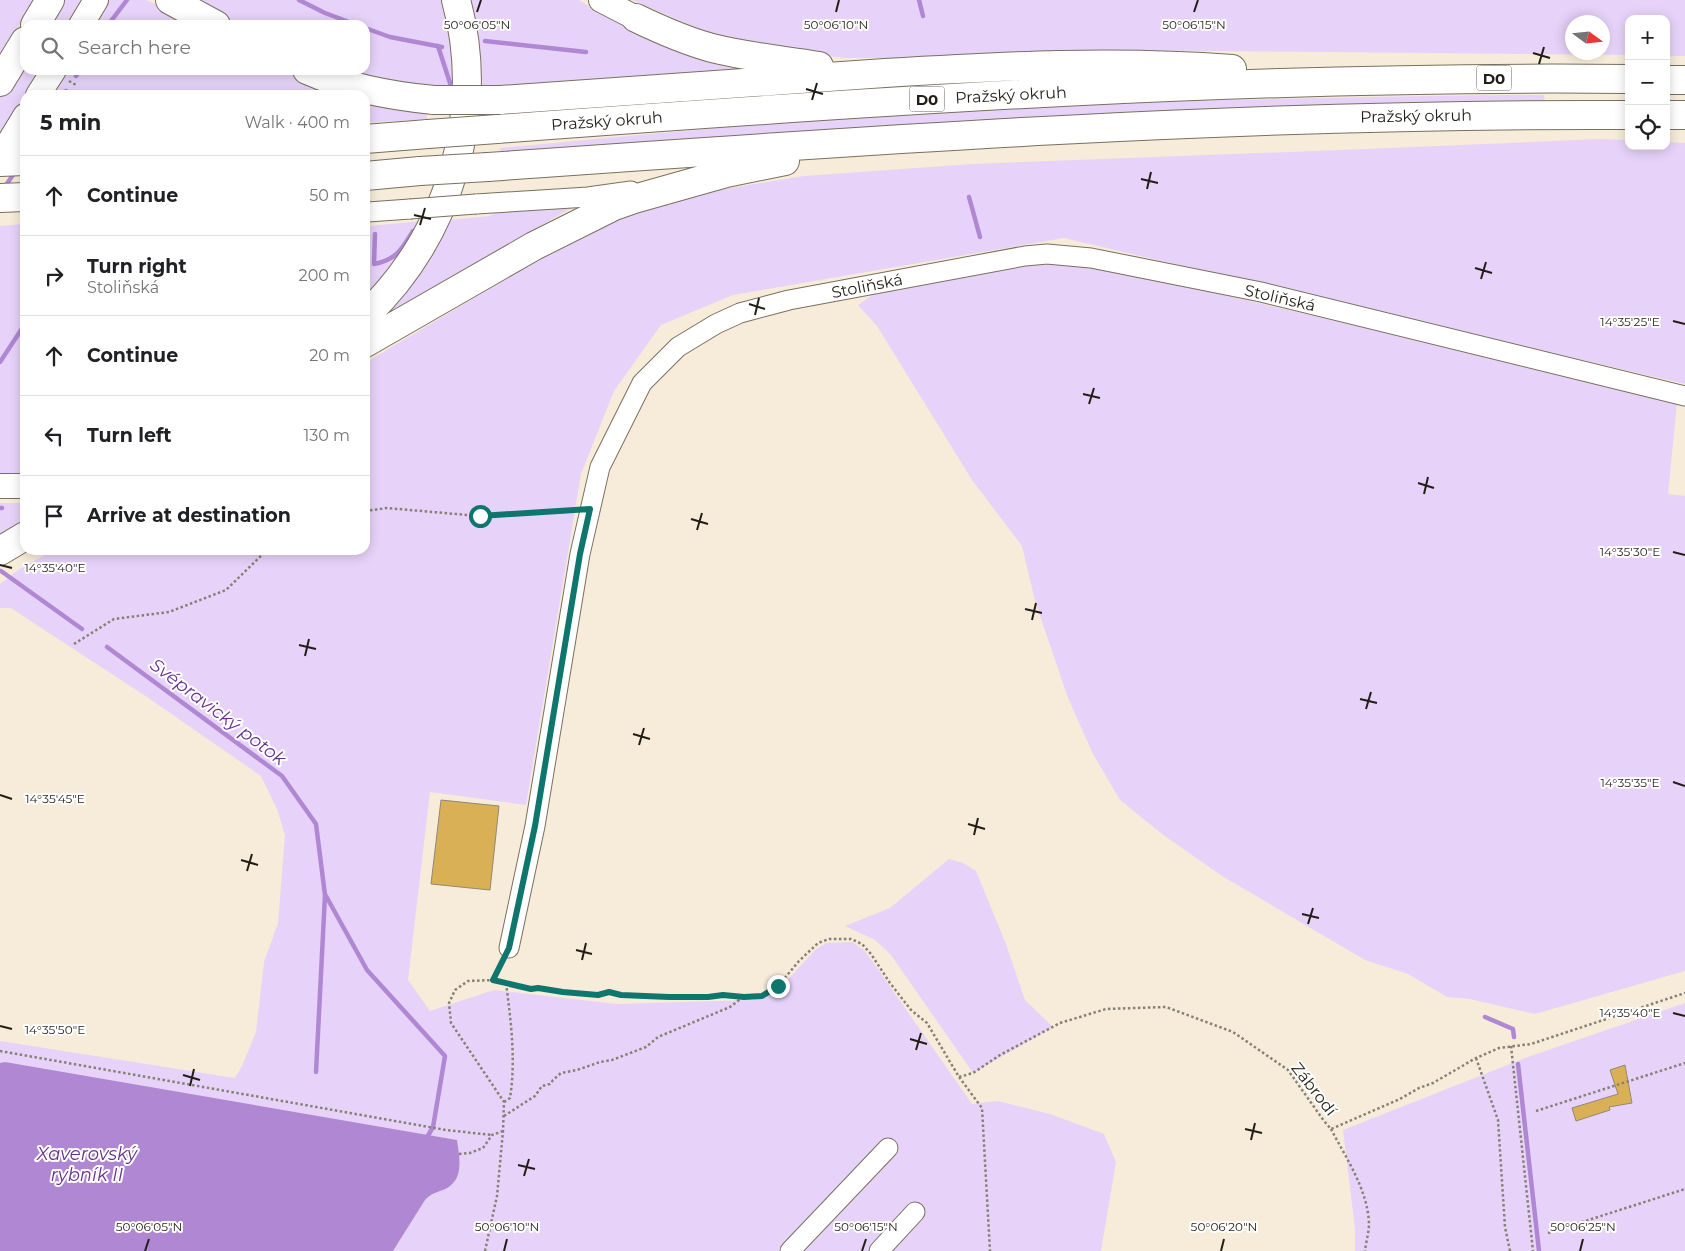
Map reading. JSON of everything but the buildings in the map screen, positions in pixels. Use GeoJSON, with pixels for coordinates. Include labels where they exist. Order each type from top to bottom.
{"type":"FeatureCollection","features":[{"type":"Feature","properties":{"kind":"highway"},"geometry":{"type":"LineString","coordinates":[[38,20],[50,0]]}},
{"type":"Feature","properties":{"kind":"highway"},"geometry":{"type":"LineString","coordinates":[[170,0],[207,20]]}},
{"type":"Feature","properties":{"kind":"highway"},"geometry":{"type":"LineString","coordinates":[[370,311],[406,270],[426,237],[442,206],[459,155],[464,125],[467,82],[464,44],[456,0]]}},
{"type":"Feature","properties":{"kind":"highway"},"geometry":{"type":"LineString","coordinates":[[636,18],[712,48],[752,56],[875,74]]}},
{"type":"Feature","properties":{"kind":"highway"},"geometry":{"type":"LineString","coordinates":[[2,75],[20,48]]}},
{"type":"Feature","properties":{"kind":"highway"},"geometry":{"type":"LineString","coordinates":[[370,91],[407,98],[434,100],[500,100],[875,74],[1082,64],[1178,65],[1358,81]]}},
{"type":"Feature","properties":{"kind":"highway"},"geometry":{"type":"LineString","coordinates":[[321,75],[367,90]]}},
{"type":"Feature","properties":{"kind":"highway","name":"Pražský okruh"},"geometry":{"type":"LineString","coordinates":[[370,139],[964,97],[1203,85],[1517,78],[1625,79]]}},
{"type":"Feature","properties":{"kind":"highway"},"geometry":{"type":"LineString","coordinates":[[1670,80],[1685,80]]}},
{"type":"Feature","properties":{"kind":"highway","name":"Pražský okruh"},"geometry":{"type":"LineString","coordinates":[[370,176],[1121,126],[1476,114],[1625,115]]}},
{"type":"Feature","properties":{"kind":"highway"},"geometry":{"type":"LineString","coordinates":[[1670,115],[1685,116]]}},
{"type":"Feature","properties":{"kind":"highway"},"geometry":{"type":"LineString","coordinates":[[370,340],[534,246],[614,206],[684,184],[744,169],[885,141]]}},
{"type":"Feature","properties":{"kind":"highway"},"geometry":{"type":"LineString","coordinates":[[0,162],[20,161]]}},
{"type":"Feature","properties":{"kind":"highway"},"geometry":{"type":"LineString","coordinates":[[0,198],[20,196]]}},
{"type":"Feature","properties":{"kind":"highway"},"geometry":{"type":"LineString","coordinates":[[0,551],[20,539]]}},
{"type":"Feature","properties":{"kind":"main road"},"geometry":{"type":"LineString","coordinates":[[84,20],[96,0]]}},
{"type":"Feature","properties":{"kind":"main road"},"geometry":{"type":"LineString","coordinates":[[601,0],[636,18]]}},
{"type":"Feature","properties":{"kind":"main road"},"geometry":{"type":"LineString","coordinates":[[41,90],[51,75]]}},
{"type":"Feature","properties":{"kind":"main road"},"geometry":{"type":"LineString","coordinates":[[0,157],[20,124]]}},
{"type":"Feature","properties":{"kind":"main road"},"geometry":{"type":"LineString","coordinates":[[0,486],[20,486]]}},
{"type":"Feature","properties":{"kind":"lane"},"geometry":{"type":"LineString","coordinates":[[370,212],[588,197],[684,184]]}},
{"type":"Feature","properties":{"kind":"lane","name":"Stoliňská"},"geometry":{"type":"LineString","coordinates":[[509,948],[535,826],[580,554],[600,467],[642,383],[678,347],[716,324],[740,313],[789,300],[1025,256],[1047,254],[1091,258],[1251,290],[1685,396]]}},
{"type":"Feature","properties":{"kind":"lane"},"geometry":{"type":"LineString","coordinates":[[790,1251],[888,1148]]}},
{"type":"Feature","properties":{"kind":"lane"},"geometry":{"type":"LineString","coordinates":[[878,1251],[914,1212]]}},
{"type":"Feature","properties":{"kind":"path"},"geometry":{"type":"LineString","coordinates":[[370,511],[387,508],[480,516],[590,509]]}},
{"type":"Feature","properties":{"kind":"path"},"geometry":{"type":"LineString","coordinates":[[74,644],[114,619],[169,612],[226,590],[262,555]]}},
{"type":"Feature","properties":{"kind":"path"},"geometry":{"type":"LineString","coordinates":[[485,1251],[497,1196],[504,1102],[451,1023],[448,1003],[455,990],[468,981],[493,980],[531,989],[538,988],[598,995],[609,992],[621,995],[762,996],[778,986],[799,961],[818,944],[829,939],[851,939],[862,944],[872,954],[890,983],[911,1010],[927,1023],[959,1077],[982,1108],[990,1251]]}},
{"type":"Feature","properties":{"kind":"path"},"geometry":{"type":"LineString","coordinates":[[493,980],[509,948]]}},
{"type":"Feature","properties":{"kind":"path"},"geometry":{"type":"LineString","coordinates":[[504,1102],[510,1098],[513,1042],[506,983]]}},
{"type":"Feature","properties":{"kind":"path","name":"Zábrodí"},"geometry":{"type":"LineString","coordinates":[[959,1077],[973,1073],[1000,1055],[1060,1023],[1106,1009],[1166,1006],[1233,1032],[1288,1070],[1331,1129],[1433,1083],[1476,1058],[1499,1048],[1531,1044],[1685,993]]}},
{"type":"Feature","properties":{"kind":"path"},"geometry":{"type":"LineString","coordinates":[[504,1116],[535,1096],[542,1086],[550,1084],[561,1072],[577,1070],[612,1060],[646,1047],[658,1037],[730,1007],[744,997]]}},
{"type":"Feature","properties":{"kind":"path"},"geometry":{"type":"LineString","coordinates":[[1511,1046],[1533,1251]]}},
{"type":"Feature","properties":{"kind":"path"},"geometry":{"type":"LineString","coordinates":[[0,1051],[446,1130],[492,1136]]}},
{"type":"Feature","properties":{"kind":"path"},"geometry":{"type":"LineString","coordinates":[[1476,1058],[1498,1120],[1505,1227],[1510,1251]]}},
{"type":"Feature","properties":{"kind":"path"},"geometry":{"type":"LineString","coordinates":[[1536,1112],[1685,1063]]}},
{"type":"Feature","properties":{"kind":"path"},"geometry":{"type":"LineString","coordinates":[[1331,1129],[1358,1181],[1366,1202],[1369,1225],[1365,1251]]}},
{"type":"Feature","properties":{"kind":"path"},"geometry":{"type":"LineString","coordinates":[[459,1154],[470,1153],[483,1148],[492,1136],[503,1131]]}},
{"type":"Feature","properties":{"kind":"path"},"geometry":{"type":"LineString","coordinates":[[1548,1233],[1685,1189]]}},
{"type":"Feature","properties":{"kind":"shaded area"},"geometry":{"type":"Polygon","coordinates":[[[0,0],[34,0],[22,20],[20,20],[20,23],[0,57],[0,0]]]}},
{"type":"Feature","properties":{"kind":"shaded area"},"geometry":{"type":"Polygon","coordinates":[[[59,0],[85,0],[73,20],[47,20],[59,0]]]}},
{"type":"Feature","properties":{"kind":"shaded area"},"geometry":{"type":"Polygon","coordinates":[[[109,0],[146,0],[185,20],[96,20],[109,0]]]}},
{"type":"Feature","properties":{"kind":"shaded area"},"geometry":{"type":"Polygon","coordinates":[[[194,0],[447,0],[458,87],[415,88],[356,75],[370,75],[370,20],[232,20],[194,0]]]}},
{"type":"Feature","properties":{"kind":"shaded area"},"geometry":{"type":"Polygon","coordinates":[[[470,0],[579,0],[616,22],[645,35],[735,67],[735,72],[520,89],[479,87],[470,0]]]}},
{"type":"Feature","properties":{"kind":"shaded area"},"geometry":{"type":"Polygon","coordinates":[[[632,0],[1685,0],[1685,56],[1670,56],[1670,15],[1625,15],[1625,55],[1610,55],[1610,15],[1565,15],[1565,54],[1101,50],[902,58],[843,58],[772,48],[709,33],[632,0]]]}},
{"type":"Feature","properties":{"kind":"shaded area"},"geometry":{"type":"Polygon","coordinates":[[[20,63],[20,75],[39,75],[29,90],[20,90],[20,105],[0,137],[0,96],[20,63]]]}},
{"type":"Feature","properties":{"kind":"shaded area"},"geometry":{"type":"Polygon","coordinates":[[[63,75],[296,75],[331,90],[54,90],[63,75]]]}},
{"type":"Feature","properties":{"kind":"shaded area"},"geometry":{"type":"Polygon","coordinates":[[[1544,95],[1545,103],[501,154],[500,148],[777,123],[1013,107],[1222,100],[1544,95]]]}},
{"type":"Feature","properties":{"kind":"shaded area"},"geometry":{"type":"Polygon","coordinates":[[[370,102],[426,109],[427,119],[370,123],[370,102]]]}},
{"type":"Feature","properties":{"kind":"shaded area"},"geometry":{"type":"Polygon","coordinates":[[[1600,139],[1625,140],[1625,150],[1670,150],[1670,142],[1685,143],[1685,384],[1064,238],[733,295],[661,325],[614,391],[581,474],[526,805],[430,792],[408,980],[430,1011],[494,990],[616,1004],[752,1000],[764,997],[781,987],[815,950],[826,943],[852,942],[864,950],[873,962],[972,1104],[998,1101],[1050,1114],[1104,1134],[1116,1162],[1101,1251],[393,1251],[425,1200],[450,1186],[457,1177],[459,1171],[459,1152],[457,1140],[0,1063],[0,1041],[235,1078],[256,1032],[264,962],[278,923],[285,835],[277,809],[261,776],[147,697],[11,608],[0,608],[0,584],[17,571],[44,555],[370,555],[370,360],[536,261],[602,227],[661,204],[718,190],[804,176],[971,164],[1600,139]]]}},
{"type":"Feature","properties":{"kind":"shaded area"},"geometry":{"type":"Polygon","coordinates":[[[572,208],[376,321],[448,220],[490,216],[496,213],[572,208]]]}},
{"type":"Feature","properties":{"kind":"shaded area"},"geometry":{"type":"Polygon","coordinates":[[[424,221],[370,294],[370,226],[424,221]]]}},
{"type":"Feature","properties":{"kind":"shaded area"},"geometry":{"type":"Polygon","coordinates":[[[20,224],[20,479],[0,479],[0,226],[20,224]]]}},
{"type":"Feature","properties":{"kind":"shaded area"},"geometry":{"type":"Polygon","coordinates":[[[1039,262],[1112,269],[1537,368],[1677,403],[1668,494],[1685,496],[1685,971],[1535,1014],[1470,999],[1447,997],[1408,974],[1365,960],[1222,876],[1162,834],[1120,800],[1093,754],[1068,698],[1035,601],[1022,546],[972,480],[877,326],[858,305],[878,291],[1039,262]]]}},
{"type":"Feature","properties":{"kind":"shaded area"},"geometry":{"type":"Polygon","coordinates":[[[0,503],[20,503],[20,527],[0,539],[0,503]]]}},
{"type":"Feature","properties":{"kind":"shaded area"},"geometry":{"type":"Polygon","coordinates":[[[949,859],[963,863],[976,871],[1006,944],[1025,1000],[1053,1027],[973,1073],[891,955],[875,940],[845,926],[890,908],[949,859]]]}},
{"type":"Feature","properties":{"kind":"shaded area"},"geometry":{"type":"Polygon","coordinates":[[[1685,1003],[1685,1251],[1355,1251],[1355,1229],[1343,1130],[1525,1058],[1685,1003]]]}},
{"type":"Feature","properties":{"kind":"water","name":"Xaverovský rybník II"},"geometry":{"type":"Polygon","coordinates":[[[5,1062],[457,1140],[459,1171],[450,1186],[425,1200],[393,1251],[0,1251],[0,1063],[5,1062]]]}},
{"type":"Feature","properties":{"kind":"waterway"},"geometry":{"type":"LineString","coordinates":[[112,20],[127,0]]}},
{"type":"Feature","properties":{"kind":"waterway"},"geometry":{"type":"LineString","coordinates":[[299,0],[344,20]]}},
{"type":"Feature","properties":{"kind":"waterway"},"geometry":{"type":"LineString","coordinates":[[919,0],[923,16]]}},
{"type":"Feature","properties":{"kind":"waterway"},"geometry":{"type":"LineString","coordinates":[[370,30],[390,37],[442,47]]}},
{"type":"Feature","properties":{"kind":"waterway"},"geometry":{"type":"LineString","coordinates":[[485,41],[586,52]]}},
{"type":"Feature","properties":{"kind":"waterway"},"geometry":{"type":"LineString","coordinates":[[438,46],[451,90]]}},
{"type":"Feature","properties":{"kind":"waterway"},"geometry":{"type":"LineString","coordinates":[[4,188],[15,172]]}},
{"type":"Feature","properties":{"kind":"waterway"},"geometry":{"type":"LineString","coordinates":[[969,197],[980,237]]}},
{"type":"Feature","properties":{"kind":"waterway"},"geometry":{"type":"LineString","coordinates":[[375,234],[374,264],[388,260],[398,253],[413,231]]}},
{"type":"Feature","properties":{"kind":"waterway"},"geometry":{"type":"LineString","coordinates":[[0,362],[20,332]]}},
{"type":"Feature","properties":{"kind":"waterway","name":"Svépravický potok"},"geometry":{"type":"LineString","coordinates":[[1,571],[82,629]]}},
{"type":"Feature","properties":{"kind":"waterway","name":"Svépravický potok"},"geometry":{"type":"LineString","coordinates":[[107,647],[282,776],[316,824],[325,895],[316,1072]]}},
{"type":"Feature","properties":{"kind":"waterway"},"geometry":{"type":"LineString","coordinates":[[326,896],[367,970],[445,1056],[433,1127],[426,1139]]}},
{"type":"Feature","properties":{"kind":"waterway"},"geometry":{"type":"LineString","coordinates":[[1485,1017],[1513,1029],[1514,1037]]}},
{"type":"Feature","properties":{"kind":"waterway"},"geometry":{"type":"LineString","coordinates":[[1518,1064],[1539,1251]]}},
{"type":"Feature","properties":{"kind":"route"},"geometry":{"type":"LineString","coordinates":[[480,516],[590,509],[580,554],[535,826],[509,948],[493,980],[531,989],[538,988],[598,995],[609,992],[621,995],[669,997],[762,996],[778,986]]}}]}
